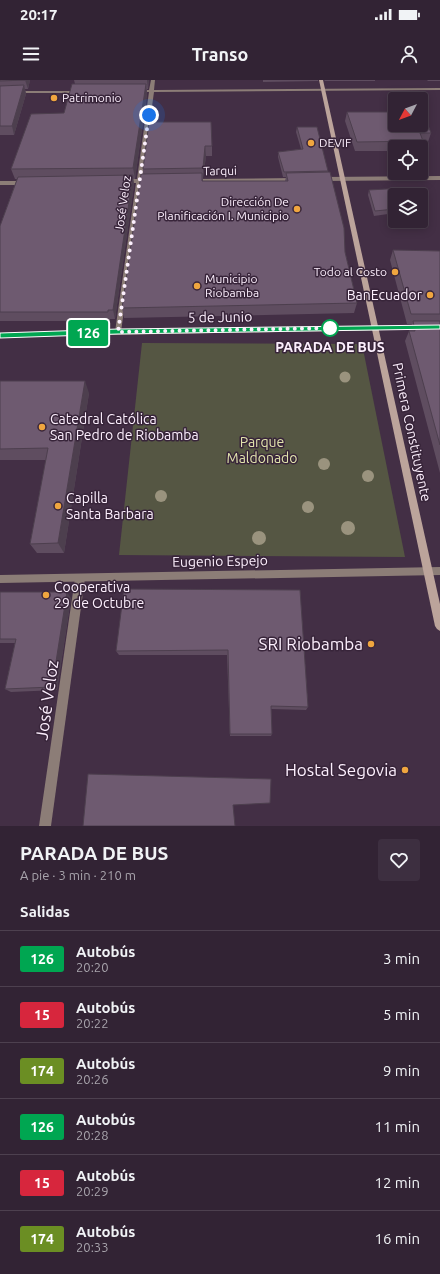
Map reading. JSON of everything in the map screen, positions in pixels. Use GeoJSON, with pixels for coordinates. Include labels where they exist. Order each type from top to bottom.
{"type":"FeatureCollection","features":[{"type":"Feature","properties":{"kind":"main road","name":"Primera Constituyente"},"geometry":{"type":"LineString","coordinates":[[321,80],[440,626]]}},
{"type":"Feature","properties":{"kind":"street","name":"José Veloz"},"geometry":{"type":"LineString","coordinates":[[118,332],[154,80]]}},
{"type":"Feature","properties":{"kind":"street"},"geometry":{"type":"LineString","coordinates":[[128,91],[440,89]]}},
{"type":"Feature","properties":{"kind":"street"},"geometry":{"type":"LineString","coordinates":[[0,92],[88,92]]}},
{"type":"Feature","properties":{"kind":"street"},"geometry":{"type":"LineString","coordinates":[[319,180],[440,178]]}},
{"type":"Feature","properties":{"kind":"street","name":"Tarqui"},"geometry":{"type":"LineString","coordinates":[[188,181],[304,180]]}},
{"type":"Feature","properties":{"kind":"street"},"geometry":{"type":"LineString","coordinates":[[116,182],[158,181]]}},
{"type":"Feature","properties":{"kind":"street"},"geometry":{"type":"LineString","coordinates":[[0,183],[31,183]]}},
{"type":"Feature","properties":{"kind":"street","name":"5 de Junio"},"geometry":{"type":"LineString","coordinates":[[0,335],[440,327]]}},
{"type":"Feature","properties":{"kind":"street","name":"Eugenio Espejo"},"geometry":{"type":"LineString","coordinates":[[0,579],[440,571]]}},
{"type":"Feature","properties":{"kind":"street","name":"José Veloz"},"geometry":{"type":"LineString","coordinates":[[45,826],[80,578]]}},
{"type":"Feature","properties":{"kind":"green space","name":"Parque Maldonado"},"geometry":{"type":"Polygon","coordinates":[[[142,343],[362,344],[405,557],[119,555],[142,343]]]}},
{"type":"Feature","properties":{"kind":"building"},"geometry":{"type":"Polygon","coordinates":[[[0,80],[25,80],[0,81],[0,80]]]}},
{"type":"Feature","properties":{"kind":"building"},"geometry":{"type":"Polygon","coordinates":[[[72,84],[146,84],[133,168],[11,169],[31,114],[64,113],[72,84]]]}},
{"type":"Feature","properties":{"kind":"building"},"geometry":{"type":"Polygon","coordinates":[[[24,85],[12,126],[0,126],[0,86],[24,85]]]}},
{"type":"Feature","properties":{"kind":"building"},"geometry":{"type":"Polygon","coordinates":[[[347,112],[388,112],[388,132],[428,132],[428,125],[431,133],[420,133],[423,140],[357,142],[347,112]]]}},
{"type":"Feature","properties":{"kind":"building"},"geometry":{"type":"Polygon","coordinates":[[[149,122],[211,122],[212,146],[205,146],[203,168],[143,169],[149,122]]]}},
{"type":"Feature","properties":{"kind":"building","name":"DEVIF"},"geometry":{"type":"Polygon","coordinates":[[[297,127],[317,127],[328,171],[284,172],[278,152],[303,149],[297,127]]]}},
{"type":"Feature","properties":{"kind":"building"},"geometry":{"type":"Polygon","coordinates":[[[330,172],[344,228],[345,252],[357,303],[122,308],[141,174],[202,173],[202,181],[288,181],[286,173],[330,172]]]}},
{"type":"Feature","properties":{"kind":"building"},"geometry":{"type":"Polygon","coordinates":[[[133,175],[113,310],[108,310],[108,312],[0,312],[0,226],[18,177],[133,175]]]}},
{"type":"Feature","properties":{"kind":"building"},"geometry":{"type":"Polygon","coordinates":[[[388,189],[388,210],[375,211],[369,190],[388,189]]]}},
{"type":"Feature","properties":{"kind":"building"},"geometry":{"type":"Polygon","coordinates":[[[393,250],[440,251],[440,314],[411,314],[393,250]]]}},
{"type":"Feature","properties":{"kind":"building"},"geometry":{"type":"Polygon","coordinates":[[[413,321],[440,321],[440,445],[409,331],[415,331],[413,321]]]}},
{"type":"Feature","properties":{"kind":"building"},"geometry":{"type":"Polygon","coordinates":[[[0,381],[85,381],[58,543],[30,544],[48,448],[0,449],[0,381]]]}},
{"type":"Feature","properties":{"kind":"building"},"geometry":{"type":"Polygon","coordinates":[[[124,589],[300,590],[308,707],[271,706],[272,734],[230,734],[228,650],[116,651],[124,589]]]}},
{"type":"Feature","properties":{"kind":"building"},"geometry":{"type":"Polygon","coordinates":[[[0,592],[67,592],[52,687],[5,689],[16,639],[0,639],[0,592]]]}},
{"type":"Feature","properties":{"kind":"building"},"geometry":{"type":"Polygon","coordinates":[[[88,774],[271,779],[270,803],[233,805],[235,826],[83,826],[88,774]]]}},
{"type":"Feature","properties":{"kind":"bus line","name":"126"},"geometry":{"type":"LineString","coordinates":[[0,335],[440,327]]}},
{"type":"Feature","properties":{"kind":"place","name":"Patrimonio"},"geometry":{"type":"Point","coordinates":[54,98]}},
{"type":"Feature","properties":{"kind":"place","name":"DEVIF"},"geometry":{"type":"Point","coordinates":[311,143]}},
{"type":"Feature","properties":{"kind":"place","name":"Dirección De Planificación I. Municipio"},"geometry":{"type":"Point","coordinates":[297,209]}},
{"type":"Feature","properties":{"kind":"place","name":"Todo al Costo"},"geometry":{"type":"Point","coordinates":[395,272]}},
{"type":"Feature","properties":{"kind":"place","name":"Municipio Riobamba"},"geometry":{"type":"Point","coordinates":[197,286]}},
{"type":"Feature","properties":{"kind":"place","name":"BanEcuador"},"geometry":{"type":"Point","coordinates":[430,295]}},
{"type":"Feature","properties":{"kind":"place","name":"PARADA DE BUS"},"geometry":{"type":"Point","coordinates":[330,328]}},
{"type":"Feature","properties":{"kind":"place","name":"Catedral Católica San Pedro de Riobamba"},"geometry":{"type":"Point","coordinates":[42,427]}},
{"type":"Feature","properties":{"kind":"place","name":"Capilla Santa Barbara"},"geometry":{"type":"Point","coordinates":[58,506]}},
{"type":"Feature","properties":{"kind":"place","name":"Cooperativa 29 de Octubre"},"geometry":{"type":"Point","coordinates":[46,595]}},
{"type":"Feature","properties":{"kind":"place","name":"SRI Riobamba"},"geometry":{"type":"Point","coordinates":[371,644]}},
{"type":"Feature","properties":{"kind":"place","name":"Hostal Segovia"},"geometry":{"type":"Point","coordinates":[405,770]}},
{"type":"Feature","properties":{"kind":"route"},"geometry":{"type":"LineString","coordinates":[[149,115],[118,332],[330,328]]}}]}
